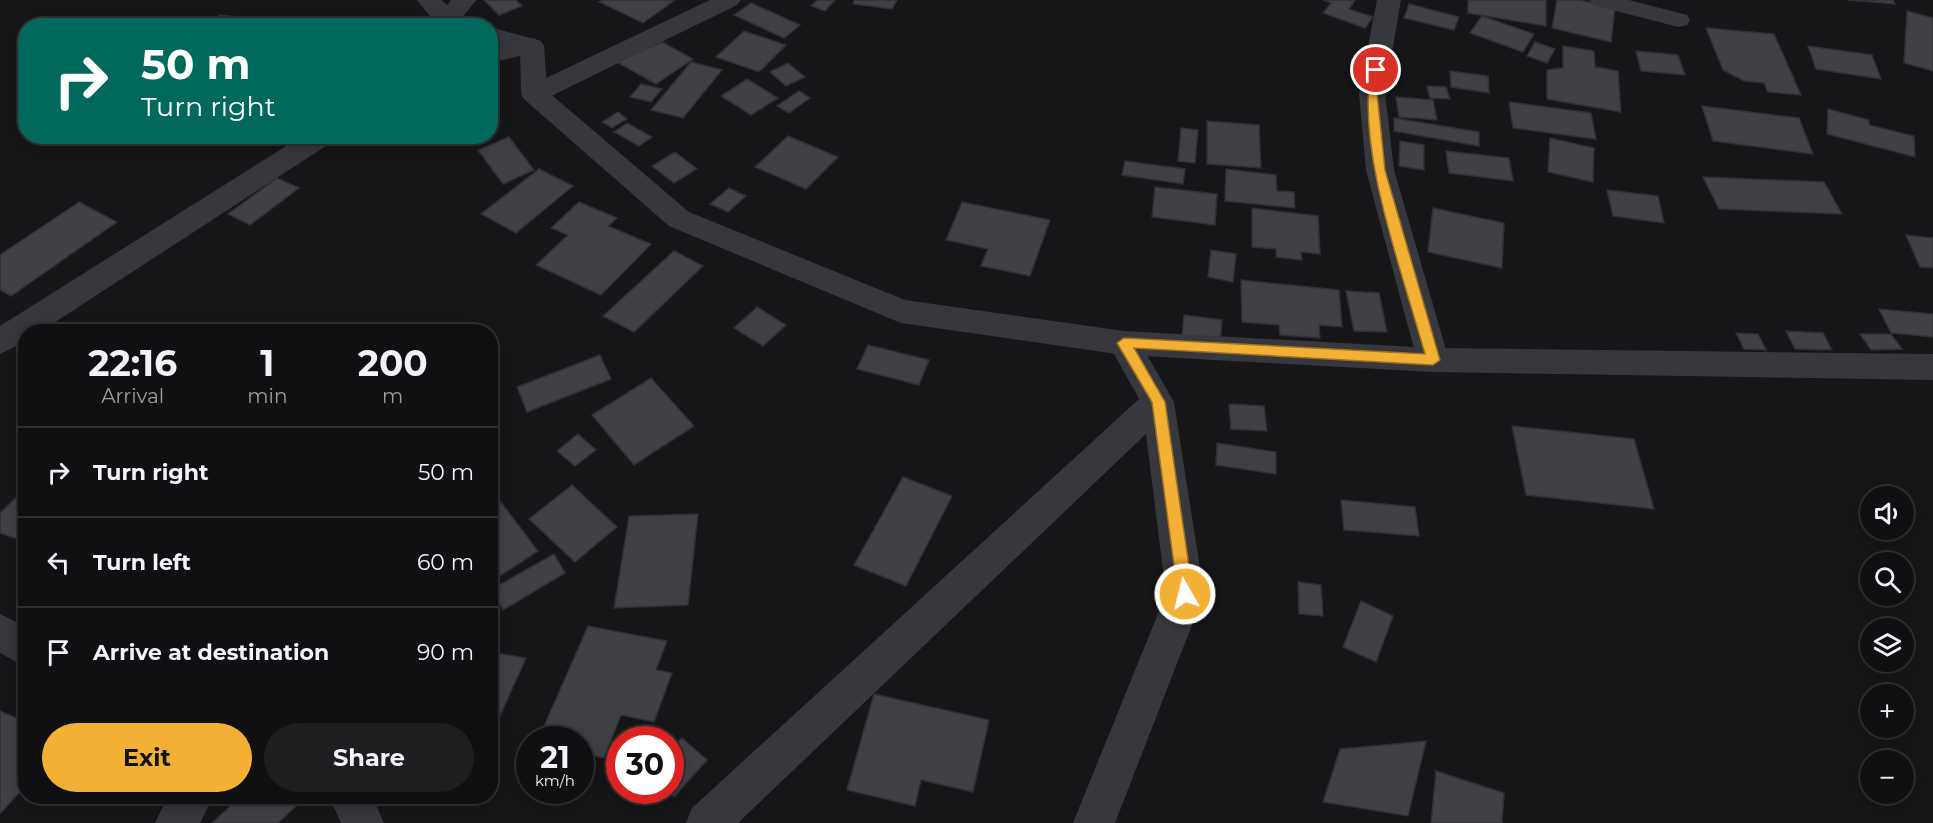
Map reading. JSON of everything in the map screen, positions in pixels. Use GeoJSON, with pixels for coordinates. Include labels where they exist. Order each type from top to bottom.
{"type":"FeatureCollection","features":[{"type":"Feature","properties":{"kind":"street"},"geometry":{"type":"LineString","coordinates":[[429,0],[449,18]]}},
{"type":"Feature","properties":{"kind":"street"},"geometry":{"type":"LineString","coordinates":[[456,18],[464,0]]}},
{"type":"Feature","properties":{"kind":"street"},"geometry":{"type":"LineString","coordinates":[[534,94],[729,0]]}},
{"type":"Feature","properties":{"kind":"street"},"geometry":{"type":"LineString","coordinates":[[1389,0],[1372,93],[1380,170],[1433,360]]}},
{"type":"Feature","properties":{"kind":"street"},"geometry":{"type":"LineString","coordinates":[[1601,0],[1678,20]]}},
{"type":"Feature","properties":{"kind":"street"},"geometry":{"type":"LineString","coordinates":[[498,36],[532,46]]}},
{"type":"Feature","properties":{"kind":"street"},"geometry":{"type":"LineString","coordinates":[[532,46],[534,94],[679,219],[901,311],[1124,343],[1433,360],[1933,367]]}},
{"type":"Feature","properties":{"kind":"street"},"geometry":{"type":"LineString","coordinates":[[498,53],[532,46]]}},
{"type":"Feature","properties":{"kind":"street"},"geometry":{"type":"LineString","coordinates":[[28,324],[309,144]]}},
{"type":"Feature","properties":{"kind":"street"},"geometry":{"type":"LineString","coordinates":[[0,342],[18,330]]}},
{"type":"Feature","properties":{"kind":"street"},"geometry":{"type":"LineString","coordinates":[[1094,823],[1185,594],[1158,402],[1124,343]]}},
{"type":"Feature","properties":{"kind":"street"},"geometry":{"type":"LineString","coordinates":[[707,823],[1158,402]]}},
{"type":"Feature","properties":{"kind":"street"},"geometry":{"type":"LineString","coordinates":[[0,632],[18,644]]}},
{"type":"Feature","properties":{"kind":"street"},"geometry":{"type":"LineString","coordinates":[[176,823],[187,804]]}},
{"type":"Feature","properties":{"kind":"street"},"geometry":{"type":"LineString","coordinates":[[354,804],[363,823]]}},
{"type":"Feature","properties":{"kind":"building"},"geometry":{"type":"Polygon","coordinates":[[[484,0],[516,0],[522,6],[499,15],[484,0]]]}},
{"type":"Feature","properties":{"kind":"building"},"geometry":{"type":"Polygon","coordinates":[[[602,0],[675,0],[643,23],[599,2],[602,0]]]}},
{"type":"Feature","properties":{"kind":"building"},"geometry":{"type":"Polygon","coordinates":[[[817,0],[835,0],[825,11],[811,6],[817,0]]]}},
{"type":"Feature","properties":{"kind":"building"},"geometry":{"type":"Polygon","coordinates":[[[854,0],[897,0],[892,9],[853,4],[854,0]]]}},
{"type":"Feature","properties":{"kind":"building"},"geometry":{"type":"Polygon","coordinates":[[[1323,0],[1355,0],[1349,9],[1373,17],[1365,28],[1323,13],[1331,3],[1323,0]]]}},
{"type":"Feature","properties":{"kind":"building"},"geometry":{"type":"Polygon","coordinates":[[[1468,0],[1546,0],[1546,26],[1468,13],[1468,0]]]}},
{"type":"Feature","properties":{"kind":"building"},"geometry":{"type":"Polygon","coordinates":[[[1557,0],[1580,0],[1615,8],[1611,42],[1552,28],[1557,0]]]}},
{"type":"Feature","properties":{"kind":"building"},"geometry":{"type":"Polygon","coordinates":[[[1848,0],[1893,0],[1895,4],[1848,0]]]}},
{"type":"Feature","properties":{"kind":"building"},"geometry":{"type":"Polygon","coordinates":[[[751,3],[800,25],[784,38],[734,15],[751,3]]]}},
{"type":"Feature","properties":{"kind":"building"},"geometry":{"type":"Polygon","coordinates":[[[1409,4],[1459,17],[1454,30],[1404,18],[1409,4]]]}},
{"type":"Feature","properties":{"kind":"building"},"geometry":{"type":"Polygon","coordinates":[[[1907,11],[1933,18],[1933,71],[1904,63],[1907,11]]]}},
{"type":"Feature","properties":{"kind":"building"},"geometry":{"type":"Polygon","coordinates":[[[220,15],[244,18],[217,18],[220,15]]]}},
{"type":"Feature","properties":{"kind":"building"},"geometry":{"type":"Polygon","coordinates":[[[1482,16],[1534,34],[1523,52],[1470,33],[1482,16]]]}},
{"type":"Feature","properties":{"kind":"building"},"geometry":{"type":"Polygon","coordinates":[[[1706,28],[1774,34],[1801,95],[1768,92],[1764,83],[1744,81],[1723,70],[1706,28]]]}},
{"type":"Feature","properties":{"kind":"building"},"geometry":{"type":"Polygon","coordinates":[[[744,31],[786,45],[759,72],[716,57],[744,31]]]}},
{"type":"Feature","properties":{"kind":"building"},"geometry":{"type":"Polygon","coordinates":[[[662,42],[693,59],[656,84],[617,62],[662,42]]]}},
{"type":"Feature","properties":{"kind":"building"},"geometry":{"type":"Polygon","coordinates":[[[1535,42],[1555,49],[1547,63],[1527,56],[1535,42]]]}},
{"type":"Feature","properties":{"kind":"building"},"geometry":{"type":"Polygon","coordinates":[[[1563,46],[1594,51],[1595,67],[1618,71],[1621,112],[1547,99],[1547,70],[1563,68],[1563,46]]]}},
{"type":"Feature","properties":{"kind":"building"},"geometry":{"type":"Polygon","coordinates":[[[1808,46],[1872,55],[1881,79],[1816,69],[1808,46]]]}},
{"type":"Feature","properties":{"kind":"building"},"geometry":{"type":"Polygon","coordinates":[[[1636,51],[1678,55],[1685,75],[1641,71],[1636,51]]]}},
{"type":"Feature","properties":{"kind":"building"},"geometry":{"type":"Polygon","coordinates":[[[691,62],[722,70],[683,118],[651,110],[691,62]]]}},
{"type":"Feature","properties":{"kind":"building"},"geometry":{"type":"Polygon","coordinates":[[[788,63],[805,77],[786,86],[770,72],[788,63]]]}},
{"type":"Feature","properties":{"kind":"building"},"geometry":{"type":"Polygon","coordinates":[[[1450,71],[1488,76],[1489,93],[1451,87],[1450,71]]]}},
{"type":"Feature","properties":{"kind":"building"},"geometry":{"type":"Polygon","coordinates":[[[747,79],[778,98],[751,115],[721,96],[747,79]]]}},
{"type":"Feature","properties":{"kind":"building"},"geometry":{"type":"Polygon","coordinates":[[[641,84],[662,89],[651,102],[630,97],[641,84]]]}},
{"type":"Feature","properties":{"kind":"building"},"geometry":{"type":"Polygon","coordinates":[[[1427,86],[1446,87],[1450,99],[1430,98],[1427,86]]]}},
{"type":"Feature","properties":{"kind":"building"},"geometry":{"type":"Polygon","coordinates":[[[799,91],[810,98],[789,113],[777,106],[799,91]]]}},
{"type":"Feature","properties":{"kind":"building"},"geometry":{"type":"Polygon","coordinates":[[[1396,97],[1433,100],[1437,120],[1399,117],[1396,97]]]}},
{"type":"Feature","properties":{"kind":"building"},"geometry":{"type":"Polygon","coordinates":[[[1509,102],[1591,113],[1596,139],[1513,128],[1509,102]]]}},
{"type":"Feature","properties":{"kind":"building"},"geometry":{"type":"Polygon","coordinates":[[[1702,106],[1799,118],[1813,154],[1713,141],[1702,106]]]}},
{"type":"Feature","properties":{"kind":"building"},"geometry":{"type":"Polygon","coordinates":[[[1828,109],[1869,120],[1869,125],[1914,136],[1915,157],[1827,134],[1828,109]]]}},
{"type":"Feature","properties":{"kind":"building"},"geometry":{"type":"Polygon","coordinates":[[[618,112],[627,119],[612,128],[602,122],[618,112]]]}},
{"type":"Feature","properties":{"kind":"building"},"geometry":{"type":"Polygon","coordinates":[[[1394,118],[1479,132],[1479,146],[1394,131],[1394,118]]]}},
{"type":"Feature","properties":{"kind":"building"},"geometry":{"type":"Polygon","coordinates":[[[1207,121],[1259,125],[1261,168],[1207,164],[1207,121]]]}},
{"type":"Feature","properties":{"kind":"building"},"geometry":{"type":"Polygon","coordinates":[[[627,123],[652,137],[639,146],[614,132],[627,123]]]}},
{"type":"Feature","properties":{"kind":"building"},"geometry":{"type":"Polygon","coordinates":[[[1181,128],[1198,130],[1195,163],[1178,161],[1181,128]]]}},
{"type":"Feature","properties":{"kind":"building"},"geometry":{"type":"Polygon","coordinates":[[[788,136],[838,157],[806,189],[755,167],[788,136]]]}},
{"type":"Feature","properties":{"kind":"building"},"geometry":{"type":"Polygon","coordinates":[[[509,137],[534,170],[503,184],[478,150],[498,144],[498,142],[509,137]]]}},
{"type":"Feature","properties":{"kind":"building"},"geometry":{"type":"Polygon","coordinates":[[[1550,138],[1594,148],[1593,182],[1548,172],[1550,138]]]}},
{"type":"Feature","properties":{"kind":"building"},"geometry":{"type":"Polygon","coordinates":[[[1400,141],[1424,145],[1424,170],[1399,166],[1400,141]]]}},
{"type":"Feature","properties":{"kind":"building"},"geometry":{"type":"Polygon","coordinates":[[[1446,151],[1509,158],[1513,181],[1449,173],[1446,151]]]}},
{"type":"Feature","properties":{"kind":"building"},"geometry":{"type":"Polygon","coordinates":[[[675,152],[697,169],[674,183],[652,166],[675,152]]]}},
{"type":"Feature","properties":{"kind":"building"},"geometry":{"type":"Polygon","coordinates":[[[1125,161],[1185,169],[1183,184],[1122,175],[1125,161]]]}},
{"type":"Feature","properties":{"kind":"building"},"geometry":{"type":"Polygon","coordinates":[[[539,169],[573,186],[516,233],[481,214],[539,169]]]}},
{"type":"Feature","properties":{"kind":"building"},"geometry":{"type":"Polygon","coordinates":[[[1226,169],[1276,175],[1277,191],[1294,192],[1295,208],[1225,201],[1226,169]]]}},
{"type":"Feature","properties":{"kind":"building"},"geometry":{"type":"Polygon","coordinates":[[[1703,177],[1824,182],[1842,214],[1719,209],[1703,177]]]}},
{"type":"Feature","properties":{"kind":"building"},"geometry":{"type":"Polygon","coordinates":[[[277,178],[299,188],[250,225],[228,214],[277,178]]]}},
{"type":"Feature","properties":{"kind":"building"},"geometry":{"type":"Polygon","coordinates":[[[1155,187],[1217,194],[1215,225],[1152,217],[1155,187]]]}},
{"type":"Feature","properties":{"kind":"building"},"geometry":{"type":"Polygon","coordinates":[[[729,188],[746,196],[728,212],[710,204],[729,188]]]}},
{"type":"Feature","properties":{"kind":"building"},"geometry":{"type":"Polygon","coordinates":[[[1607,190],[1658,196],[1664,223],[1613,216],[1607,190]]]}},
{"type":"Feature","properties":{"kind":"building"},"geometry":{"type":"Polygon","coordinates":[[[79,202],[117,222],[11,296],[0,290],[0,255],[79,202]]]}},
{"type":"Feature","properties":{"kind":"building"},"geometry":{"type":"Polygon","coordinates":[[[579,202],[617,218],[608,226],[651,244],[601,295],[536,265],[568,235],[551,228],[579,202]]]}},
{"type":"Feature","properties":{"kind":"building"},"geometry":{"type":"Polygon","coordinates":[[[962,202],[1050,220],[1030,276],[981,266],[988,249],[946,240],[962,202]]]}},
{"type":"Feature","properties":{"kind":"building"},"geometry":{"type":"Polygon","coordinates":[[[1252,208],[1318,216],[1320,254],[1301,252],[1302,260],[1276,257],[1276,249],[1252,247],[1252,208]]]}},
{"type":"Feature","properties":{"kind":"building"},"geometry":{"type":"Polygon","coordinates":[[[1433,208],[1504,223],[1502,268],[1428,252],[1433,208]]]}},
{"type":"Feature","properties":{"kind":"building"},"geometry":{"type":"Polygon","coordinates":[[[1906,235],[1933,238],[1933,268],[1920,267],[1906,235]]]}},
{"type":"Feature","properties":{"kind":"building"},"geometry":{"type":"Polygon","coordinates":[[[1211,250],[1236,254],[1233,282],[1208,277],[1211,250]]]}},
{"type":"Feature","properties":{"kind":"building"},"geometry":{"type":"Polygon","coordinates":[[[674,251],[703,266],[634,332],[603,316],[674,251]]]}},
{"type":"Feature","properties":{"kind":"building"},"geometry":{"type":"Polygon","coordinates":[[[1241,280],[1339,290],[1342,327],[1319,325],[1320,338],[1280,335],[1279,325],[1242,322],[1241,280]]]}},
{"type":"Feature","properties":{"kind":"building"},"geometry":{"type":"Polygon","coordinates":[[[1346,291],[1379,293],[1387,332],[1354,331],[1346,291]]]}},
{"type":"Feature","properties":{"kind":"building"},"geometry":{"type":"Polygon","coordinates":[[[757,307],[786,325],[763,346],[734,328],[757,307]]]}},
{"type":"Feature","properties":{"kind":"building"},"geometry":{"type":"Polygon","coordinates":[[[1879,309],[1933,314],[1933,337],[1891,333],[1879,309]]]}},
{"type":"Feature","properties":{"kind":"building"},"geometry":{"type":"Polygon","coordinates":[[[1184,315],[1222,320],[1220,344],[1182,338],[1184,315]]]}},
{"type":"Feature","properties":{"kind":"building"},"geometry":{"type":"Polygon","coordinates":[[[1786,331],[1823,333],[1832,350],[1795,349],[1786,331]]]}},
{"type":"Feature","properties":{"kind":"building"},"geometry":{"type":"Polygon","coordinates":[[[1736,333],[1758,334],[1766,350],[1744,349],[1736,333]]]}},
{"type":"Feature","properties":{"kind":"building"},"geometry":{"type":"Polygon","coordinates":[[[1860,334],[1891,334],[1902,349],[1871,350],[1860,334]]]}},
{"type":"Feature","properties":{"kind":"building"},"geometry":{"type":"Polygon","coordinates":[[[868,345],[929,360],[919,385],[857,369],[868,345]]]}},
{"type":"Feature","properties":{"kind":"building"},"geometry":{"type":"Polygon","coordinates":[[[600,355],[611,379],[527,412],[517,387],[600,355]]]}},
{"type":"Feature","properties":{"kind":"building"},"geometry":{"type":"Polygon","coordinates":[[[651,378],[694,426],[634,465],[592,415],[651,378]]]}},
{"type":"Feature","properties":{"kind":"building"},"geometry":{"type":"Polygon","coordinates":[[[1229,404],[1264,406],[1267,431],[1231,429],[1229,404]]]}},
{"type":"Feature","properties":{"kind":"building"},"geometry":{"type":"Polygon","coordinates":[[[1512,426],[1634,439],[1654,509],[1526,495],[1512,426]]]}},
{"type":"Feature","properties":{"kind":"building"},"geometry":{"type":"Polygon","coordinates":[[[578,434],[596,450],[575,466],[557,451],[578,434]]]}},
{"type":"Feature","properties":{"kind":"building"},"geometry":{"type":"Polygon","coordinates":[[[1217,443],[1276,452],[1276,474],[1216,465],[1217,443]]]}},
{"type":"Feature","properties":{"kind":"building"},"geometry":{"type":"Polygon","coordinates":[[[903,477],[952,496],[906,586],[854,565],[903,477]]]}},
{"type":"Feature","properties":{"kind":"building"},"geometry":{"type":"Polygon","coordinates":[[[572,485],[617,527],[575,562],[529,519],[572,485]]]}},
{"type":"Feature","properties":{"kind":"building"},"geometry":{"type":"Polygon","coordinates":[[[18,496],[18,539],[0,533],[0,513],[18,496]]]}},
{"type":"Feature","properties":{"kind":"building"},"geometry":{"type":"Polygon","coordinates":[[[1341,500],[1415,507],[1419,536],[1344,530],[1341,500]]]}},
{"type":"Feature","properties":{"kind":"building"},"geometry":{"type":"Polygon","coordinates":[[[500,501],[538,551],[498,577],[498,502],[500,501]]]}},
{"type":"Feature","properties":{"kind":"building"},"geometry":{"type":"Polygon","coordinates":[[[698,514],[688,605],[614,608],[629,516],[698,514]]]}},
{"type":"Feature","properties":{"kind":"building"},"geometry":{"type":"Polygon","coordinates":[[[554,554],[565,573],[503,610],[498,600],[498,586],[554,554]]]}},
{"type":"Feature","properties":{"kind":"building"},"geometry":{"type":"Polygon","coordinates":[[[1298,582],[1321,585],[1323,616],[1299,614],[1298,582]]]}},
{"type":"Feature","properties":{"kind":"building"},"geometry":{"type":"Polygon","coordinates":[[[1361,601],[1393,616],[1376,662],[1343,647],[1361,601]]]}},
{"type":"Feature","properties":{"kind":"building"},"geometry":{"type":"Polygon","coordinates":[[[588,626],[667,641],[656,670],[672,673],[654,722],[621,715],[617,726],[606,726],[604,758],[594,756],[594,726],[544,726],[588,626]]]}},
{"type":"Feature","properties":{"kind":"building"},"geometry":{"type":"Polygon","coordinates":[[[498,653],[526,658],[498,720],[498,653]]]}},
{"type":"Feature","properties":{"kind":"building"},"geometry":{"type":"Polygon","coordinates":[[[874,694],[989,720],[973,792],[921,780],[915,806],[847,790],[874,694]]]}},
{"type":"Feature","properties":{"kind":"building"},"geometry":{"type":"Polygon","coordinates":[[[0,711],[18,719],[18,794],[0,814],[0,711]]]}},
{"type":"Feature","properties":{"kind":"building"},"geometry":{"type":"Polygon","coordinates":[[[684,740],[707,760],[684,786],[684,740]]]}},
{"type":"Feature","properties":{"kind":"building"},"geometry":{"type":"Polygon","coordinates":[[[1426,741],[1408,816],[1323,802],[1340,749],[1426,741]]]}},
{"type":"Feature","properties":{"kind":"building"},"geometry":{"type":"Polygon","coordinates":[[[1436,771],[1504,793],[1502,823],[1431,823],[1436,771]]]}},
{"type":"Feature","properties":{"kind":"building"},"geometry":{"type":"Polygon","coordinates":[[[232,804],[298,804],[278,823],[212,823],[232,804]]]}},
{"type":"Feature","properties":{"kind":"route"},"geometry":{"type":"LineString","coordinates":[[1185,594],[1158,402],[1124,343],[1433,360],[1380,170],[1372,93],[1376,70]]}}]}
